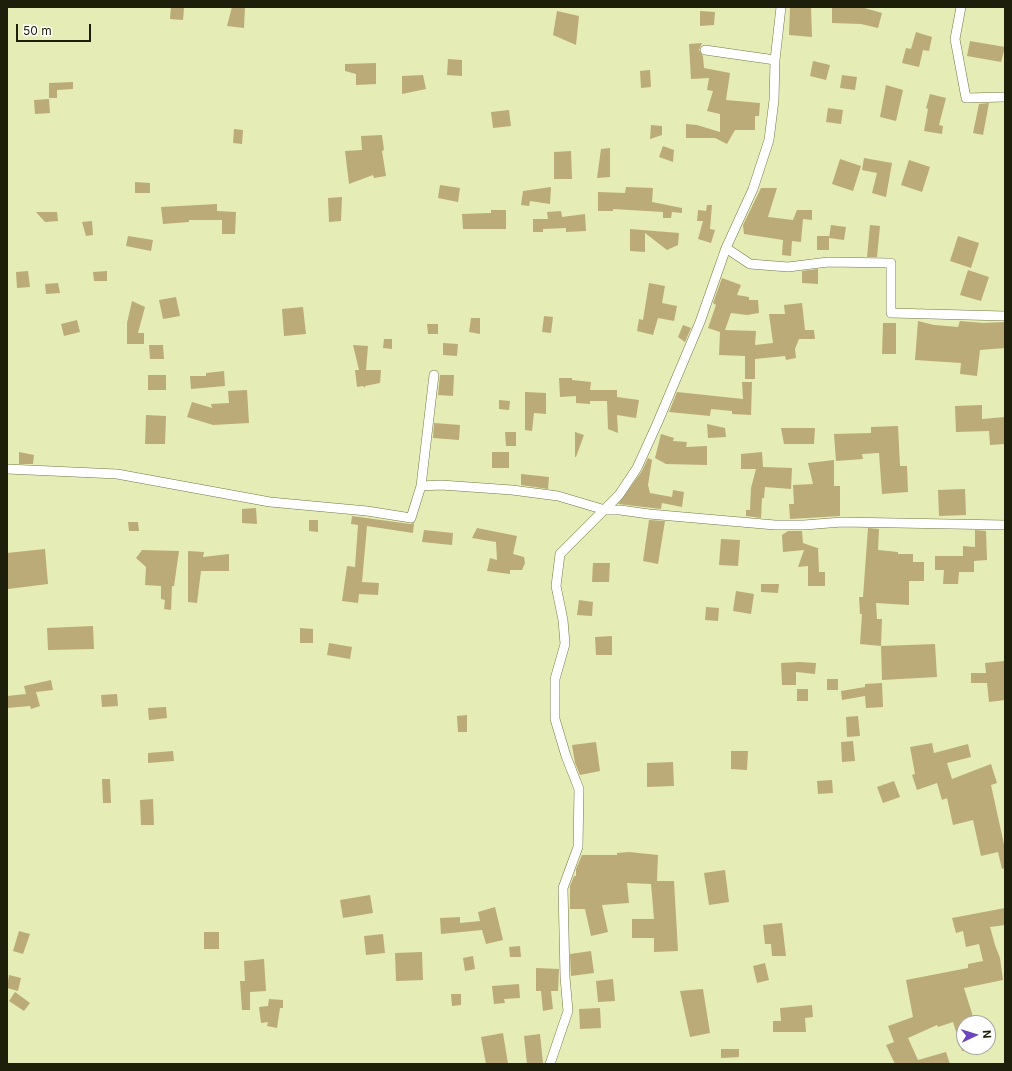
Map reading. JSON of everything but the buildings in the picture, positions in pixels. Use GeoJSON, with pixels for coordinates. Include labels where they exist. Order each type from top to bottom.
{"type":"FeatureCollection","features":[{"type":"Feature","properties":{"kind":"street"},"geometry":{"type":"LineString","coordinates":[[550,1064],[568,1011],[565,977],[563,888],[578,847],[579,789],[566,756],[555,719],[555,679],[565,644],[563,620],[556,586],[560,554],[619,495],[637,468],[700,322],[726,248],[753,189],[768,140],[774,100],[775,60],[782,7]]}},
{"type":"Feature","properties":{"kind":"street"},"geometry":{"type":"LineString","coordinates":[[961,7],[955,39],[966,98],[1005,97]]}},
{"type":"Feature","properties":{"kind":"street"},"geometry":{"type":"LineString","coordinates":[[705,50],[775,60]]}},
{"type":"Feature","properties":{"kind":"street"},"geometry":{"type":"LineString","coordinates":[[726,248],[750,264],[788,267],[828,262],[891,263],[891,313],[1005,316]]}},
{"type":"Feature","properties":{"kind":"street"},"geometry":{"type":"LineString","coordinates":[[7,469],[117,474],[270,502],[368,511],[411,518],[421,486],[434,375]]}},
{"type":"Feature","properties":{"kind":"street"},"geometry":{"type":"LineString","coordinates":[[421,486],[441,485],[512,490],[558,496],[605,510],[620,510],[775,525],[804,525],[842,522],[1005,525]]}}]}
